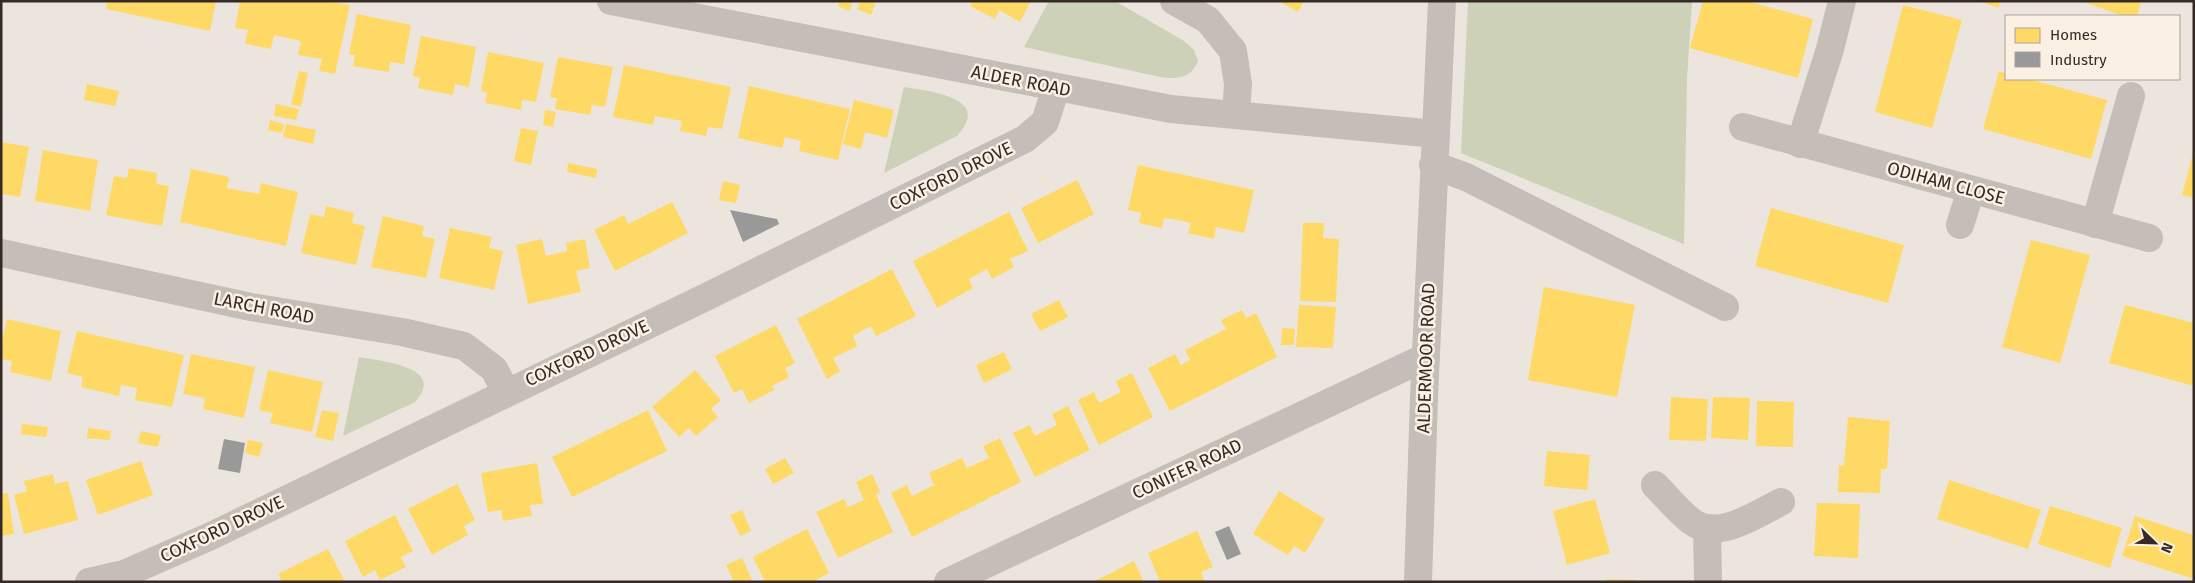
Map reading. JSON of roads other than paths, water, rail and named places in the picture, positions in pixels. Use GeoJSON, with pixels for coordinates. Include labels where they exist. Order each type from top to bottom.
{"type":"FeatureCollection","features":[{"type":"Feature","properties":{"kind":"street","name":"ALDER ROAD"},"geometry":{"type":"LineString","coordinates":[[611,1],[1171,109],[1436,134]]}},
{"type":"Feature","properties":{"kind":"street"},"geometry":{"type":"LineString","coordinates":[[1174,1],[1208,20],[1233,51],[1238,84],[1236,114]]}},
{"type":"Feature","properties":{"kind":"street","name":"ALDERMOOR ROAD"},"geometry":{"type":"LineString","coordinates":[[1418,582],[1433,165],[1442,1]]}},
{"type":"Feature","properties":{"kind":"street"},"geometry":{"type":"LineString","coordinates":[[1800,144],[1830,49],[1842,1]]}},
{"type":"Feature","properties":{"kind":"street","name":"COXFORD DROVE"},"geometry":{"type":"LineString","coordinates":[[88,582],[124,574],[211,536],[704,298],[1025,139],[1045,122],[1056,88]]}},
{"type":"Feature","properties":{"kind":"street"},"geometry":{"type":"LineString","coordinates":[[2095,224],[2131,96]]}},
{"type":"Feature","properties":{"kind":"street","name":"ODIHAM CLOSE"},"geometry":{"type":"LineString","coordinates":[[1742,127],[2149,238]]}},
{"type":"Feature","properties":{"kind":"street"},"geometry":{"type":"LineString","coordinates":[[1433,165],[1474,181],[1725,307]]}},
{"type":"Feature","properties":{"kind":"street"},"geometry":{"type":"LineString","coordinates":[[1960,225],[1971,190]]}},
{"type":"Feature","properties":{"kind":"street","name":"LARCH ROAD"},"geometry":{"type":"LineString","coordinates":[[1,253],[251,307],[402,332],[464,346],[494,369],[506,392]]}},
{"type":"Feature","properties":{"kind":"street","name":"CONIFER ROAD"},"geometry":{"type":"LineString","coordinates":[[948,582],[1426,357]]}},
{"type":"Feature","properties":{"kind":"street"},"geometry":{"type":"LineString","coordinates":[[1655,485],[1690,520],[1707,528],[1726,527],[1781,502]]}},
{"type":"Feature","properties":{"kind":"street"},"geometry":{"type":"LineString","coordinates":[[1707,528],[1708,582]]}}]}
